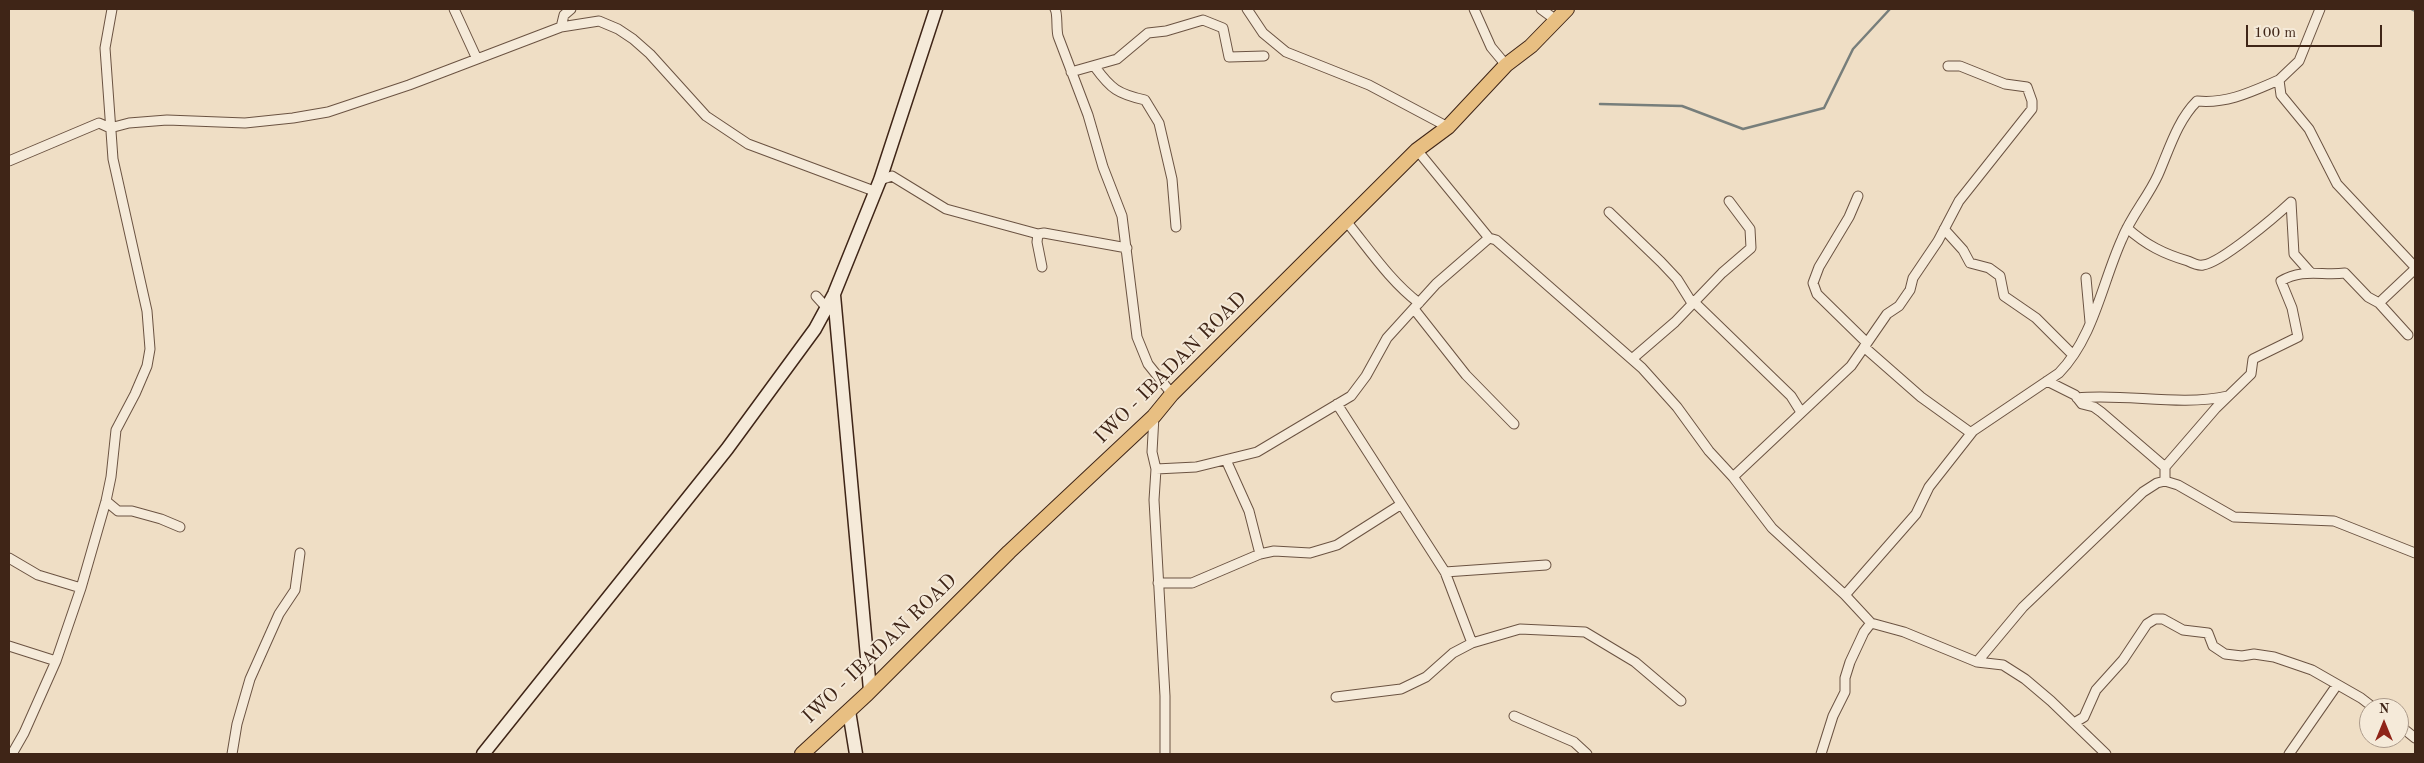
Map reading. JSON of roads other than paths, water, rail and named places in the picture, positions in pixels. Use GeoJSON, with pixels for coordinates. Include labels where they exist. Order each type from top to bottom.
{"type":"FeatureCollection","features":[{"type":"Feature","properties":{"kind":"main road","name":"IWO - IBADAN ROAD"},"geometry":{"type":"LineString","coordinates":[[802,754],[870,690],[1002,559],[1154,416],[1172,394],[1417,150],[1448,127],[1506,65],[1531,46],[1567,9]]}},
{"type":"Feature","properties":{"kind":"street"},"geometry":{"type":"LineString","coordinates":[[12,754],[24,733],[56,661],[81,588],[106,501],[111,477],[116,430],[144,373],[150,350],[147,311],[119,189],[110,128],[105,48],[112,9]]}},
{"type":"Feature","properties":{"kind":"street"},"geometry":{"type":"LineString","coordinates":[[454,9],[477,59]]}},
{"type":"Feature","properties":{"kind":"street"},"geometry":{"type":"LineString","coordinates":[[561,26],[564,15],[572,9]]}},
{"type":"Feature","properties":{"kind":"street"},"geometry":{"type":"LineString","coordinates":[[483,754],[727,449],[815,329],[834,294],[877,185],[936,9]]}},
{"type":"Feature","properties":{"kind":"street"},"geometry":{"type":"LineString","coordinates":[[1055,9],[1057,13],[1055,24],[1058,36],[1088,115],[1102,167],[1122,216],[1137,337],[1148,364],[1172,394]]}},
{"type":"Feature","properties":{"kind":"street"},"geometry":{"type":"LineString","coordinates":[[1247,9],[1263,33],[1286,52],[1369,85],[1448,127]]}},
{"type":"Feature","properties":{"kind":"street"},"geometry":{"type":"LineString","coordinates":[[1474,9],[1491,47],[1506,65]]}},
{"type":"Feature","properties":{"kind":"street"},"geometry":{"type":"LineString","coordinates":[[1541,9],[1556,20]]}},
{"type":"Feature","properties":{"kind":"street"},"geometry":{"type":"LineString","coordinates":[[1845,595],[1916,514],[1928,487],[1971,434],[2059,374],[2073,355],[2099,306],[2127,228],[2154,183],[2182,120],[2197,101],[2213,102],[2232,99],[2279,80],[2299,61],[2320,9]]}},
{"type":"Feature","properties":{"kind":"street"},"geometry":{"type":"LineString","coordinates":[[1071,72],[1095,67],[1117,59],[1148,32],[1166,31],[1203,20],[1223,28],[1229,57],[1264,56]]}},
{"type":"Feature","properties":{"kind":"street"},"geometry":{"type":"LineString","coordinates":[[9,162],[99,123],[110,128],[129,122],[167,120],[245,123],[319,113],[409,85],[561,26],[599,21],[618,29],[650,54],[706,116],[748,144],[772,155],[877,185],[892,176],[946,209],[1038,234],[1044,233],[1127,248]]}},
{"type":"Feature","properties":{"kind":"street"},"geometry":{"type":"LineString","coordinates":[[1733,477],[1851,366],[1887,314],[1899,306],[1910,290],[1913,278],[1959,201],[2030,114],[2033,105],[2027,87],[2005,84],[1960,66],[1948,66]]}},
{"type":"Feature","properties":{"kind":"street"},"geometry":{"type":"LineString","coordinates":[[1095,67],[1109,86],[1124,95],[1145,100],[1159,123],[1172,179],[1176,227]]}},
{"type":"Feature","properties":{"kind":"street"},"geometry":{"type":"LineString","coordinates":[[2279,80],[2281,95],[2309,129],[2337,184],[2415,268],[2379,303]]}},
{"type":"Feature","properties":{"kind":"street"},"geometry":{"type":"LineString","coordinates":[[1417,150],[1489,238],[1496,240],[1535,272],[1632,359],[1677,407],[1709,451],[1733,477],[1772,528],[1845,595],[1871,623],[1904,632],[1977,662],[2003,665],[2025,679],[2074,723],[2104,754]]}},
{"type":"Feature","properties":{"kind":"street"},"geometry":{"type":"LineString","coordinates":[[1858,196],[1849,217],[1819,267],[1813,282],[1817,294],[1865,345],[1921,396],[1971,434]]}},
{"type":"Feature","properties":{"kind":"street"},"geometry":{"type":"LineString","coordinates":[[1632,359],[1751,248],[1750,229],[1729,201]]}},
{"type":"Feature","properties":{"kind":"street"},"geometry":{"type":"LineString","coordinates":[[2127,228],[2142,242],[2166,254],[2202,266],[2215,261],[2266,224],[2291,202],[2294,254],[2310,272]]}},
{"type":"Feature","properties":{"kind":"street"},"geometry":{"type":"LineString","coordinates":[[1609,212],[1677,279],[1693,303],[1791,396],[1801,412]]}},
{"type":"Feature","properties":{"kind":"street"},"geometry":{"type":"LineString","coordinates":[[1346,221],[1416,306],[1466,375],[1514,424]]}},
{"type":"Feature","properties":{"kind":"street"},"geometry":{"type":"LineString","coordinates":[[1944,229],[1963,250],[1970,263],[1989,268],[2000,276],[2004,296],[2036,318],[2073,355]]}},
{"type":"Feature","properties":{"kind":"street"},"geometry":{"type":"LineString","coordinates":[[1038,234],[1037,242],[1042,266]]}},
{"type":"Feature","properties":{"kind":"street"},"geometry":{"type":"LineString","coordinates":[[1156,469],[1196,467],[1257,452],[1351,396],[1366,376],[1387,338],[1436,284],[1489,238]]}},
{"type":"Feature","properties":{"kind":"street"},"geometry":{"type":"LineString","coordinates":[[2165,481],[2165,467],[2184,442],[2251,374],[2254,359],[2298,337],[2292,308],[2281,281],[2292,275],[2310,272],[2345,273],[2368,297],[2379,303],[2408,334]]}},
{"type":"Feature","properties":{"kind":"street"},"geometry":{"type":"LineString","coordinates":[[2086,278],[2090,322]]}},
{"type":"Feature","properties":{"kind":"street"},"geometry":{"type":"LineString","coordinates":[[834,294],[870,690]]}},
{"type":"Feature","properties":{"kind":"street"},"geometry":{"type":"LineString","coordinates":[[816,296],[826,307]]}},
{"type":"Feature","properties":{"kind":"street"},"geometry":{"type":"LineString","coordinates":[[2047,381],[2074,395],[2082,404],[2094,407],[2101,412],[2165,467]]}},
{"type":"Feature","properties":{"kind":"street"},"geometry":{"type":"LineString","coordinates":[[2077,398],[2131,397],[2198,400],[2229,396]]}},
{"type":"Feature","properties":{"kind":"street"},"geometry":{"type":"LineString","coordinates":[[1337,404],[1400,505],[1445,572],[1472,643]]}},
{"type":"Feature","properties":{"kind":"street"},"geometry":{"type":"LineString","coordinates":[[1154,416],[1152,452],[1156,469],[1154,500],[1165,696],[1165,754]]}},
{"type":"Feature","properties":{"kind":"street"},"geometry":{"type":"LineString","coordinates":[[1226,460],[1249,511],[1260,554]]}},
{"type":"Feature","properties":{"kind":"street"},"geometry":{"type":"LineString","coordinates":[[1977,662],[2023,608],[2143,492],[2156,483],[2165,481],[2178,485],[2234,517],[2334,521],[2415,552]]}},
{"type":"Feature","properties":{"kind":"street"},"geometry":{"type":"LineString","coordinates":[[106,501],[118,511],[132,511],[180,527]]}},
{"type":"Feature","properties":{"kind":"street"},"geometry":{"type":"LineString","coordinates":[[1158,584],[1192,583],[1260,554],[1274,551],[1310,553],[1337,545],[1400,505]]}},
{"type":"Feature","properties":{"kind":"street"},"geometry":{"type":"LineString","coordinates":[[232,754],[237,724],[250,679],[279,614],[295,590],[300,553]]}},
{"type":"Feature","properties":{"kind":"street"},"geometry":{"type":"LineString","coordinates":[[9,558],[38,576],[81,588]]}},
{"type":"Feature","properties":{"kind":"street"},"geometry":{"type":"LineString","coordinates":[[1445,572],[1546,565]]}},
{"type":"Feature","properties":{"kind":"street"},"geometry":{"type":"LineString","coordinates":[[2074,723],[2084,717],[2096,690],[2123,660],[2147,624],[2156,619],[2163,619],[2184,630],[2208,633],[2212,646],[2225,654],[2242,656],[2254,654],[2274,657],[2312,670],[2361,698]]}},
{"type":"Feature","properties":{"kind":"street"},"geometry":{"type":"LineString","coordinates":[[1821,754],[1834,716],[1845,692],[1845,678],[1850,662],[1864,632],[1871,623]]}},
{"type":"Feature","properties":{"kind":"street"},"geometry":{"type":"LineString","coordinates":[[1336,697],[1401,689],[1426,677],[1453,653],[1472,643],[1520,628],[1586,632],[1635,662],[1681,701]]}},
{"type":"Feature","properties":{"kind":"street"},"geometry":{"type":"LineString","coordinates":[[9,646],[56,661]]}},
{"type":"Feature","properties":{"kind":"street"},"geometry":{"type":"LineString","coordinates":[[2289,754],[2337,685]]}},
{"type":"Feature","properties":{"kind":"street"},"geometry":{"type":"LineString","coordinates":[[848,711],[856,754]]}},
{"type":"Feature","properties":{"kind":"street"},"geometry":{"type":"LineString","coordinates":[[1514,716],[1574,742],[1587,754]]}},
{"type":"Feature","properties":{"kind":"waterway"},"geometry":{"type":"LineString","coordinates":[[1600,104],[1682,106],[1743,129],[1824,108],[1853,49],[1890,9]]}},
{"type":"Feature","properties":{"kind":"waterway"},"geometry":{"type":"LineString","coordinates":[[2411,9],[2415,11]]}}]}
